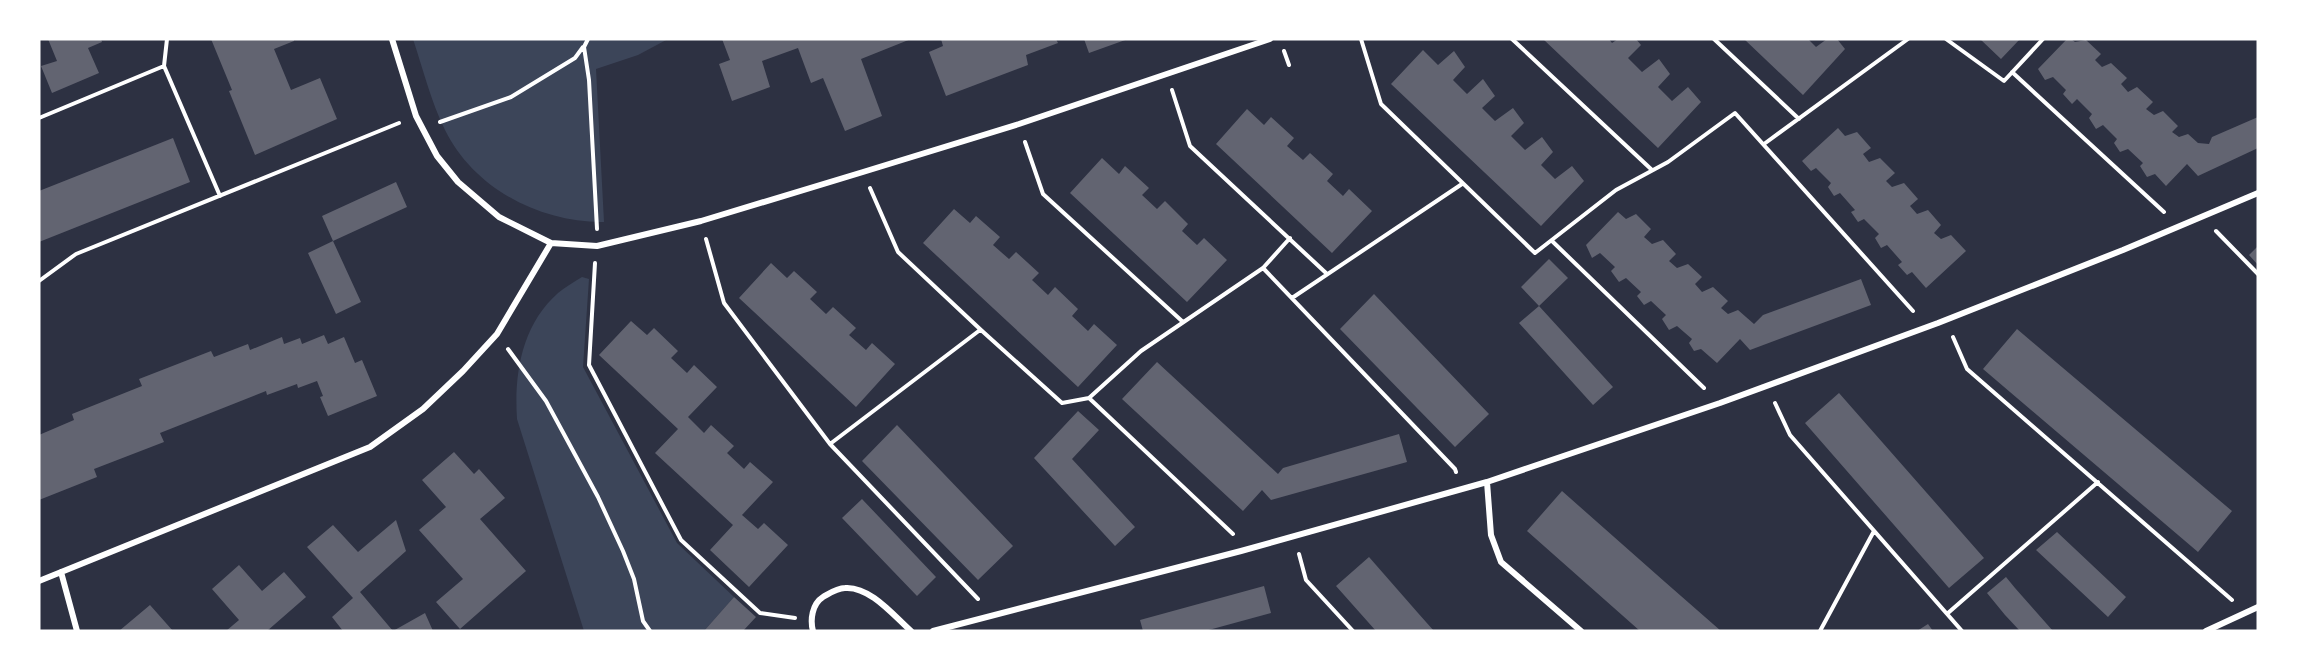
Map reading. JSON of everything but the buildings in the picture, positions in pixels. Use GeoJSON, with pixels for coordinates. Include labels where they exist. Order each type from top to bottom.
{"type":"FeatureCollection","features":[{"type":"Feature","properties":{"kind":"street"},"geometry":{"type":"LineString","coordinates":[[392,39],[416,116],[437,156],[458,182],[499,217],[551,243],[597,246],[701,221],[1019,124],[1269,39]]}},
{"type":"Feature","properties":{"kind":"street"},"geometry":{"type":"LineString","coordinates":[[933,631],[1241,551],[1487,482],[1720,403],[1938,322],[2258,193]]}},
{"type":"Feature","properties":{"kind":"street"},"geometry":{"type":"LineString","coordinates":[[39,581],[370,447],[423,409],[497,334],[551,243]]}},
{"type":"Feature","properties":{"kind":"street"},"geometry":{"type":"LineString","coordinates":[[1487,482],[1491,535],[1501,562],[1581,631]]}},
{"type":"Feature","properties":{"kind":"street"},"geometry":{"type":"LineString","coordinates":[[61,573],[77,631]]}},
{"type":"Feature","properties":{"kind":"street"},"geometry":{"type":"LineString","coordinates":[[813,631],[810,620],[819,599],[834,590],[846,587],[862,591],[874,599],[911,631]]}},
{"type":"Feature","properties":{"kind":"street"},"geometry":{"type":"LineString","coordinates":[[2205,631],[2258,607]]}},
{"type":"Feature","properties":{"kind":"path"},"geometry":{"type":"LineString","coordinates":[[167,39],[164,66],[220,196]]}},
{"type":"Feature","properties":{"kind":"path"},"geometry":{"type":"LineString","coordinates":[[422,128],[511,97],[575,58],[588,39]]}},
{"type":"Feature","properties":{"kind":"path"},"geometry":{"type":"LineString","coordinates":[[1361,39],[1381,104],[1535,254],[1616,190],[1668,162],[1735,113],[1910,309],[1938,322],[1952,334],[1967,369],[2247,612]]}},
{"type":"Feature","properties":{"kind":"path"},"geometry":{"type":"LineString","coordinates":[[1512,39],[1652,170]]}},
{"type":"Feature","properties":{"kind":"path"},"geometry":{"type":"LineString","coordinates":[[1714,39],[1799,119]]}},
{"type":"Feature","properties":{"kind":"path"},"geometry":{"type":"LineString","coordinates":[[1764,144],[1908,39]]}},
{"type":"Feature","properties":{"kind":"path"},"geometry":{"type":"LineString","coordinates":[[1946,39],[2004,81],[2043,39]]}},
{"type":"Feature","properties":{"kind":"path"},"geometry":{"type":"LineString","coordinates":[[584,47],[589,80],[597,246],[593,275],[589,364],[681,540],[760,613],[810,620]]}},
{"type":"Feature","properties":{"kind":"path"},"geometry":{"type":"LineString","coordinates":[[39,118],[164,66]]}},
{"type":"Feature","properties":{"kind":"path"},"geometry":{"type":"LineString","coordinates":[[2012,72],[2161,211],[2216,231],[2258,274]]}},
{"type":"Feature","properties":{"kind":"path"},"geometry":{"type":"LineString","coordinates":[[1167,74],[1190,146],[1326,273]]}},
{"type":"Feature","properties":{"kind":"path"},"geometry":{"type":"LineString","coordinates":[[39,281],[76,254],[416,116]]}},
{"type":"Feature","properties":{"kind":"path"},"geometry":{"type":"LineString","coordinates":[[1019,124],[1043,194],[1184,322]]}},
{"type":"Feature","properties":{"kind":"path"},"geometry":{"type":"LineString","coordinates":[[863,172],[898,252],[1062,403],[1089,398],[1142,351],[1263,268],[1290,238]]}},
{"type":"Feature","properties":{"kind":"path"},"geometry":{"type":"LineString","coordinates":[[1292,298],[1326,273],[1462,184]]}},
{"type":"Feature","properties":{"kind":"path"},"geometry":{"type":"LineString","coordinates":[[701,221],[724,303],[830,444],[979,599],[988,616]]}},
{"type":"Feature","properties":{"kind":"path"},"geometry":{"type":"LineString","coordinates":[[1552,241],[1720,403]]}},
{"type":"Feature","properties":{"kind":"path"},"geometry":{"type":"LineString","coordinates":[[1263,268],[1455,469],[1458,489]]}},
{"type":"Feature","properties":{"kind":"path"},"geometry":{"type":"LineString","coordinates":[[830,444],[981,330]]}},
{"type":"Feature","properties":{"kind":"path"},"geometry":{"type":"LineString","coordinates":[[497,334],[546,401],[598,497],[634,579],[643,621],[650,631]]}},
{"type":"Feature","properties":{"kind":"path"},"geometry":{"type":"LineString","coordinates":[[1766,385],[1790,435],[1962,631]]}},
{"type":"Feature","properties":{"kind":"path"},"geometry":{"type":"LineString","coordinates":[[1089,398],[1232,533],[1241,551]]}},
{"type":"Feature","properties":{"kind":"path"},"geometry":{"type":"LineString","coordinates":[[1948,613],[2098,482]]}},
{"type":"Feature","properties":{"kind":"path"},"geometry":{"type":"LineString","coordinates":[[1820,631],[1874,531]]}},
{"type":"Feature","properties":{"kind":"path"},"geometry":{"type":"LineString","coordinates":[[1294,536],[1306,580],[1353,631]]}},
{"type":"Feature","properties":{"kind":"shaded area"},"geometry":{"type":"Polygon","coordinates":[[[413,39],[668,39],[638,55],[596,69],[604,222],[580,221],[534,209],[491,185],[473,169],[445,130],[431,97],[413,39]]]}},
{"type":"Feature","properties":{"kind":"shaded area"},"geometry":{"type":"Polygon","coordinates":[[[582,277],[589,279],[583,367],[677,543],[734,597],[704,631],[584,631],[517,419],[516,402],[519,367],[528,335],[546,306],[558,293],[582,277]]]}}]}
